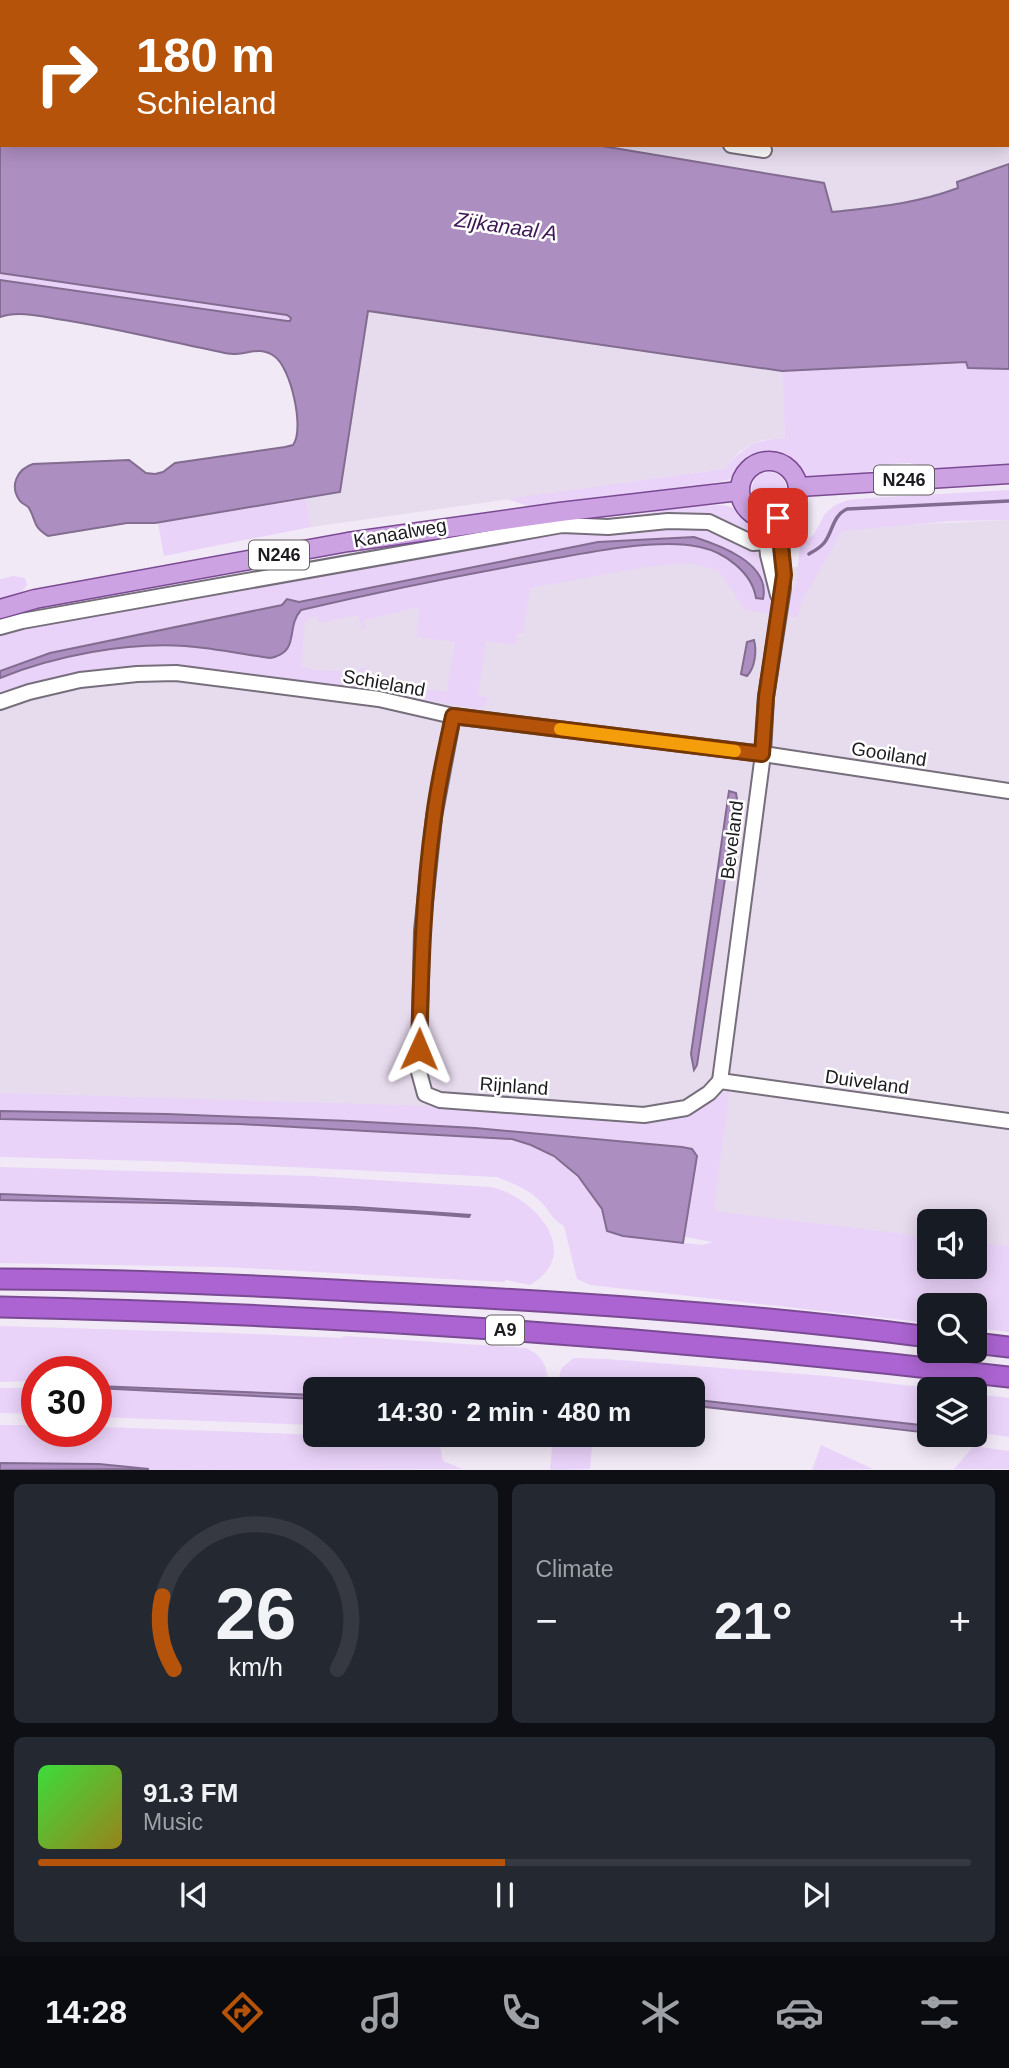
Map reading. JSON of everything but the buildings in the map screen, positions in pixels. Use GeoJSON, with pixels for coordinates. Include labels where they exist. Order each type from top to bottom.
{"type":"FeatureCollection","features":[{"type":"Feature","properties":{"kind":"highway","name":"A9"},"geometry":{"type":"LineString","coordinates":[[0,1279],[184,1282],[557,1301],[917,1336]]}},
{"type":"Feature","properties":{"kind":"highway","name":"A9"},"geometry":{"type":"LineString","coordinates":[[0,1307],[179,1311],[556,1332],[860,1360],[1009,1377]]}},
{"type":"Feature","properties":{"kind":"highway"},"geometry":{"type":"LineString","coordinates":[[987,1344],[1009,1347]]}},
{"type":"Feature","properties":{"kind":"main road"},"geometry":{"type":"LineString","coordinates":[[767,460],[782,463],[788,468],[799,487],[794,506],[771,519],[755,516],[747,510],[739,491],[742,476],[752,465],[767,460]]}},
{"type":"Feature","properties":{"kind":"main road","name":"N246"},"geometry":{"type":"LineString","coordinates":[[799,487],[1009,474]]}},
{"type":"Feature","properties":{"kind":"main road","name":"Kanaalweg"},"geometry":{"type":"LineString","coordinates":[[0,609],[36,599],[348,542],[560,512],[739,491]]}},
{"type":"Feature","properties":{"kind":"street"},"geometry":{"type":"LineString","coordinates":[[744,147],[764,150]]}},
{"type":"Feature","properties":{"kind":"street","name":"Beveland"},"geometry":{"type":"LineString","coordinates":[[771,519],[767,542],[781,603]]}},
{"type":"Feature","properties":{"kind":"street","name":"Beveland"},"geometry":{"type":"LineString","coordinates":[[720,1082],[762,754],[766,697],[784,575],[771,519]]}},
{"type":"Feature","properties":{"kind":"street","name":"Kanaalweg"},"geometry":{"type":"LineString","coordinates":[[0,627],[562,525],[608,527],[668,521],[709,522],[753,542],[767,542]]}},
{"type":"Feature","properties":{"kind":"street"},"geometry":{"type":"LineString","coordinates":[[36,599],[38,618]]}},
{"type":"Feature","properties":{"kind":"street","name":"Schieland"},"geometry":{"type":"LineString","coordinates":[[0,702],[80,680],[176,673],[379,699],[453,716],[762,754]]}},
{"type":"Feature","properties":{"kind":"street","name":"Rijnland"},"geometry":{"type":"LineString","coordinates":[[453,716],[434,817],[422,931],[419,1072],[425,1094],[440,1100],[644,1115],[685,1108],[709,1093],[720,1082]]}},
{"type":"Feature","properties":{"kind":"street","name":"Gooiland"},"geometry":{"type":"LineString","coordinates":[[762,754],[1009,791]]}},
{"type":"Feature","properties":{"kind":"street","name":"Duiveland"},"geometry":{"type":"LineString","coordinates":[[720,1082],[1009,1121]]}},
{"type":"Feature","properties":{"kind":"shaded area"},"geometry":{"type":"Polygon","coordinates":[[[608,147],[1009,147],[1009,164],[957,182],[958,187],[927,199],[891,206],[831,212],[824,183],[608,147]]]}},
{"type":"Feature","properties":{"kind":"shaded area"},"geometry":{"type":"Polygon","coordinates":[[[0,273],[287,315],[292,318],[287,321],[0,280],[0,273]]]}},
{"type":"Feature","properties":{"kind":"shaded area"},"geometry":{"type":"Polygon","coordinates":[[[368,311],[782,371],[785,438],[762,440],[740,451],[724,469],[311,527],[306,499],[340,492],[368,311]]]}},
{"type":"Feature","properties":{"kind":"shaded area"},"geometry":{"type":"Polygon","coordinates":[[[966,362],[968,368],[1009,369],[1009,467],[929,469],[910,463],[892,464],[862,474],[806,476],[783,457],[771,454],[753,459],[738,476],[689,488],[537,509],[507,499],[724,469],[750,446],[765,440],[785,438],[782,371],[966,362]]]}},
{"type":"Feature","properties":{"kind":"shaded area"},"geometry":{"type":"Polygon","coordinates":[[[769,472],[781,477],[786,489],[781,501],[769,506],[757,501],[752,489],[757,477],[769,472]]]}},
{"type":"Feature","properties":{"kind":"shaded area"},"geometry":{"type":"Polygon","coordinates":[[[1009,490],[1009,520],[953,521],[842,531],[803,599],[797,617],[790,617],[790,597],[796,584],[800,547],[814,534],[825,514],[835,505],[848,500],[871,498],[1009,490]]]}},
{"type":"Feature","properties":{"kind":"shaded area"},"geometry":{"type":"Polygon","coordinates":[[[306,499],[311,527],[164,556],[158,523],[306,499]]]}},
{"type":"Feature","properties":{"kind":"shaded area"},"geometry":{"type":"Polygon","coordinates":[[[721,505],[744,513],[757,532],[752,535],[727,524],[702,519],[648,518],[647,514],[667,507],[721,505]]]}},
{"type":"Feature","properties":{"kind":"shaded area"},"geometry":{"type":"Polygon","coordinates":[[[1009,520],[1009,1269],[987,1266],[987,1209],[917,1209],[917,1258],[648,1226],[517,1123],[328,1114],[0,1110],[0,671],[550,550],[755,568],[792,568],[824,556],[841,528],[1009,520]]]}},
{"type":"Feature","properties":{"kind":"shaded area"},"geometry":{"type":"Polygon","coordinates":[[[675,526],[720,535],[762,556],[772,592],[772,612],[745,610],[719,571],[691,563],[645,567],[530,588],[523,633],[517,633],[516,645],[486,641],[478,696],[487,697],[487,703],[480,709],[378,693],[379,682],[447,692],[455,642],[417,637],[419,607],[364,620],[365,629],[362,629],[358,615],[319,623],[316,615],[305,622],[301,667],[359,672],[360,668],[368,668],[365,691],[154,666],[106,670],[50,681],[0,698],[0,678],[43,663],[91,652],[162,645],[270,658],[286,651],[296,617],[301,610],[461,576],[629,546],[684,545],[718,553],[743,572],[756,598],[760,579],[755,568],[715,543],[694,537],[598,542],[299,602],[287,600],[282,605],[50,653],[0,671],[0,630],[560,529],[675,526]]]}},
{"type":"Feature","properties":{"kind":"shaded area"},"geometry":{"type":"Polygon","coordinates":[[[14,576],[25,578],[27,585],[21,593],[0,599],[0,579],[14,576]]]}},
{"type":"Feature","properties":{"kind":"shaded area"},"geometry":{"type":"Polygon","coordinates":[[[730,1088],[714,1206],[719,1212],[917,1236],[917,1279],[987,1279],[987,1243],[1009,1246],[1009,1332],[987,1329],[987,1293],[917,1293],[917,1322],[590,1285],[577,1279],[564,1226],[531,1194],[497,1177],[186,1162],[0,1157],[0,1119],[239,1124],[512,1139],[532,1146],[564,1165],[588,1190],[623,1236],[702,1245],[713,1242],[685,1237],[697,1156],[517,1132],[413,1124],[167,1114],[0,1111],[0,1093],[430,1106],[649,1121],[671,1116],[711,1100],[730,1088]]]}},
{"type":"Feature","properties":{"kind":"shaded area"},"geometry":{"type":"Polygon","coordinates":[[[0,1167],[311,1176],[491,1187],[524,1202],[537,1214],[548,1228],[553,1243],[553,1258],[546,1272],[530,1285],[506,1280],[224,1267],[0,1263],[0,1167]]]}},
{"type":"Feature","properties":{"kind":"shaded area"},"geometry":{"type":"Polygon","coordinates":[[[0,1326],[344,1336],[525,1348],[541,1359],[548,1376],[303,1377],[303,1395],[112,1387],[112,1356],[21,1356],[21,1381],[0,1382],[0,1326]]]}},
{"type":"Feature","properties":{"kind":"shaded area"},"geometry":{"type":"Polygon","coordinates":[[[573,1358],[607,1359],[827,1376],[917,1387],[917,1425],[705,1400],[705,1377],[559,1377],[561,1369],[573,1358]]]}},
{"type":"Feature","properties":{"kind":"shaded area"},"geometry":{"type":"Polygon","coordinates":[[[0,1388],[21,1388],[21,1414],[0,1413],[0,1388]]]}},
{"type":"Feature","properties":{"kind":"shaded area"},"geometry":{"type":"Polygon","coordinates":[[[112,1389],[303,1398],[303,1425],[112,1418],[112,1389]]]}},
{"type":"Feature","properties":{"kind":"shaded area"},"geometry":{"type":"Polygon","coordinates":[[[987,1395],[1009,1398],[1009,1437],[987,1434],[987,1395]]]}},
{"type":"Feature","properties":{"kind":"shaded area"},"geometry":{"type":"Polygon","coordinates":[[[0,1425],[21,1425],[21,1447],[112,1447],[112,1427],[303,1434],[303,1447],[440,1447],[443,1461],[462,1469],[149,1470],[99,1464],[0,1463],[0,1425]]]}},
{"type":"Feature","properties":{"kind":"shaded area"},"geometry":{"type":"Polygon","coordinates":[[[821,1445],[873,1469],[812,1470],[821,1445]]]}},
{"type":"Feature","properties":{"kind":"shaded area"},"geometry":{"type":"Polygon","coordinates":[[[552,1447],[592,1447],[590,1469],[550,1470],[552,1447]]]}},
{"type":"Feature","properties":{"kind":"shaded area"},"geometry":{"type":"Polygon","coordinates":[[[973,1447],[1009,1451],[1009,1469],[954,1469],[973,1447]]]}},
{"type":"Feature","properties":{"kind":"water","name":"Zijkanaal A"},"geometry":{"type":"Polygon","coordinates":[[[0,147],[608,147],[824,183],[832,212],[926,198],[958,188],[957,182],[1009,164],[1009,369],[968,368],[966,362],[782,371],[368,311],[340,492],[155,523],[127,523],[48,536],[37,526],[29,508],[21,502],[15,490],[16,479],[27,466],[129,460],[146,473],[155,474],[163,472],[175,463],[293,445],[297,413],[286,372],[280,362],[269,353],[254,351],[228,354],[40,316],[15,314],[0,317],[0,280],[287,321],[291,318],[287,315],[0,273],[0,147]]]}},
{"type":"Feature","properties":{"kind":"water"},"geometry":{"type":"Polygon","coordinates":[[[694,537],[729,551],[751,566],[759,575],[763,586],[763,599],[756,598],[743,572],[718,553],[684,545],[629,546],[461,576],[301,610],[296,617],[286,650],[270,658],[196,647],[139,646],[67,657],[0,678],[0,671],[50,653],[282,605],[287,599],[299,602],[598,542],[694,537]]]}},
{"type":"Feature","properties":{"kind":"water"},"geometry":{"type":"Polygon","coordinates":[[[754,640],[755,659],[747,676],[741,674],[747,642],[754,640]]]}},
{"type":"Feature","properties":{"kind":"water"},"geometry":{"type":"Polygon","coordinates":[[[729,791],[736,793],[737,799],[697,1065],[694,1070],[691,1054],[729,791]]]}},
{"type":"Feature","properties":{"kind":"water"},"geometry":{"type":"Polygon","coordinates":[[[0,1111],[167,1114],[475,1128],[682,1147],[692,1149],[697,1156],[683,1243],[623,1236],[607,1231],[602,1209],[578,1176],[554,1156],[512,1139],[239,1124],[0,1119],[0,1111]]]}},
{"type":"Feature","properties":{"kind":"water"},"geometry":{"type":"Polygon","coordinates":[[[0,1194],[355,1207],[470,1215],[234,1205],[0,1200],[0,1194]]]}},
{"type":"Feature","properties":{"kind":"water"},"geometry":{"type":"Polygon","coordinates":[[[112,1387],[303,1395],[303,1398],[112,1389],[112,1387]]]}},
{"type":"Feature","properties":{"kind":"water"},"geometry":{"type":"Polygon","coordinates":[[[705,1401],[917,1425],[917,1432],[705,1407],[705,1401]]]}},
{"type":"Feature","properties":{"kind":"water"},"geometry":{"type":"Polygon","coordinates":[[[0,1463],[99,1464],[149,1469],[0,1470],[0,1463]]]}},
{"type":"Feature","properties":{"kind":"waterway"},"geometry":{"type":"LineString","coordinates":[[809,554],[824,543],[838,516],[847,509],[1009,501]]}},
{"type":"Feature","properties":{"kind":"slow traffic"},"geometry":{"type":"LineString","coordinates":[[560,729],[735,751]]}},
{"type":"Feature","properties":{"kind":"route"},"geometry":{"type":"LineString","coordinates":[[419,1049],[422,931],[428,869],[434,817],[453,716],[762,754],[766,697],[784,575],[778,518]]}}]}
